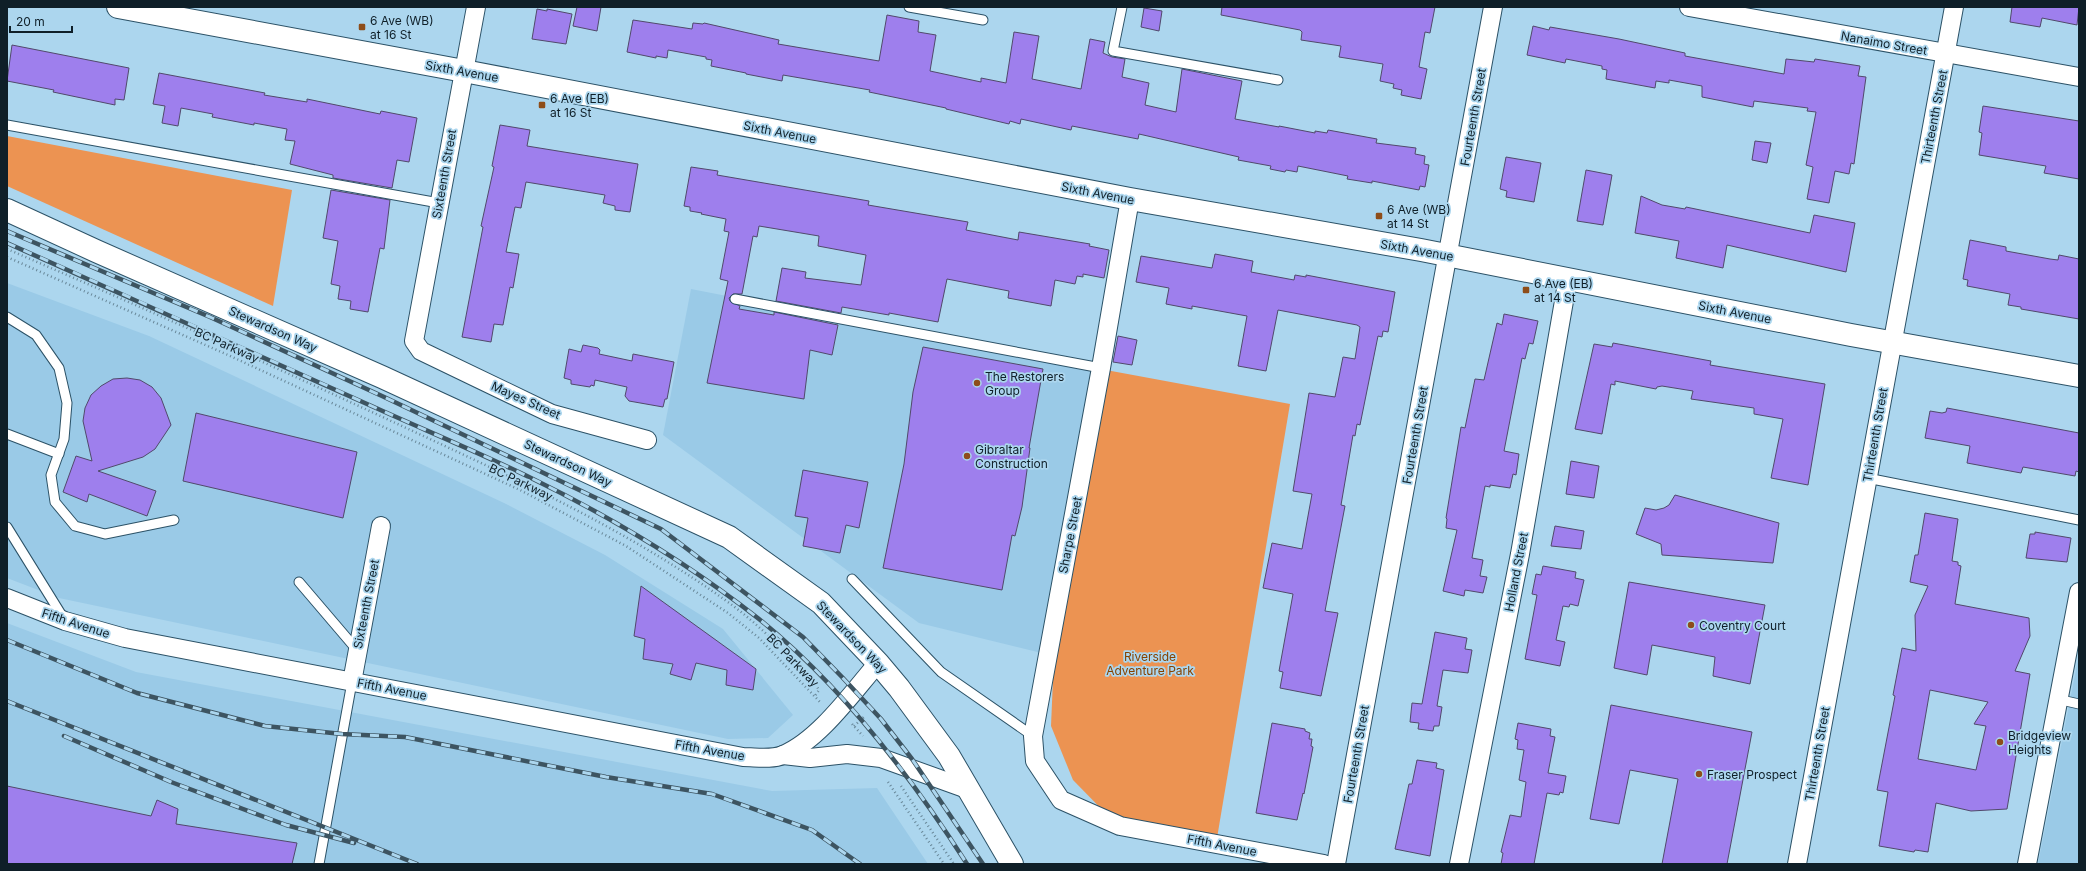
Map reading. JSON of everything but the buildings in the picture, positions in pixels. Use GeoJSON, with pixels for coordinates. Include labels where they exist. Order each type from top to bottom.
{"type":"FeatureCollection","features":[{"type":"Feature","properties":{"kind":"street","name":"Sixth Avenue"},"geometry":{"type":"LineString","coordinates":[[118,7],[464,71],[1130,199],[1448,255],[1892,343],[2079,376]]}},
{"type":"Feature","properties":{"kind":"street","name":"Sixteenth Street"},"geometry":{"type":"LineString","coordinates":[[414,341],[476,7]]}},
{"type":"Feature","properties":{"kind":"street","name":"Fourteenth Street"},"geometry":{"type":"LineString","coordinates":[[1336,864],[1493,7]]}},
{"type":"Feature","properties":{"kind":"street","name":"Nanaimo Street"},"geometry":{"type":"LineString","coordinates":[[1689,7],[2079,77]]}},
{"type":"Feature","properties":{"kind":"street","name":"Thirteenth Street"},"geometry":{"type":"LineString","coordinates":[[1796,864],[1954,7]]}},
{"type":"Feature","properties":{"kind":"street","name":"Sharpe Street"},"geometry":{"type":"LineString","coordinates":[[1120,826],[1061,800],[1035,761],[1033,736],[1101,368],[1130,199]]}},
{"type":"Feature","properties":{"kind":"street","name":"Stewardson Way"},"geometry":{"type":"LineString","coordinates":[[7,210],[389,380],[729,537],[821,603],[878,663],[899,688],[950,756],[1012,864]]}},
{"type":"Feature","properties":{"kind":"street","name":"Holland Street"},"geometry":{"type":"LineString","coordinates":[[1459,864],[1520,554],[1568,278]]}},
{"type":"Feature","properties":{"kind":"street","name":"Mayes Street"},"geometry":{"type":"LineString","coordinates":[[414,341],[421,351],[552,414],[647,440]]}},
{"type":"Feature","properties":{"kind":"street","name":"Sixteenth Street"},"geometry":{"type":"LineString","coordinates":[[352,682],[381,526]]}},
{"type":"Feature","properties":{"kind":"street"},"geometry":{"type":"LineString","coordinates":[[2028,864],[2079,592]]}},
{"type":"Feature","properties":{"kind":"street","name":"Fifth Avenue"},"geometry":{"type":"LineString","coordinates":[[7,598],[65,621],[125,638],[743,757],[773,757],[782,755],[805,743],[833,716],[878,663]]}},
{"type":"Feature","properties":{"kind":"street","name":"Fifth Avenue"},"geometry":{"type":"LineString","coordinates":[[782,755],[805,758],[847,754],[881,758],[970,790]]}},
{"type":"Feature","properties":{"kind":"street","name":"Fifth Avenue"},"geometry":{"type":"LineString","coordinates":[[1120,826],[1324,864]]}},
{"type":"Feature","properties":{"kind":"lane"},"geometry":{"type":"LineString","coordinates":[[909,7],[982,20]]}},
{"type":"Feature","properties":{"kind":"lane"},"geometry":{"type":"LineString","coordinates":[[1122,7],[1113,52],[1278,80]]}},
{"type":"Feature","properties":{"kind":"lane"},"geometry":{"type":"LineString","coordinates":[[7,125],[439,203]]}},
{"type":"Feature","properties":{"kind":"lane"},"geometry":{"type":"LineString","coordinates":[[735,299],[1101,368]]}},
{"type":"Feature","properties":{"kind":"lane"},"geometry":{"type":"LineString","coordinates":[[7,317],[36,335],[59,368],[67,403],[64,439],[51,475],[55,502],[76,526],[105,534],[174,520]]}},
{"type":"Feature","properties":{"kind":"lane"},"geometry":{"type":"LineString","coordinates":[[7,434],[59,454]]}},
{"type":"Feature","properties":{"kind":"lane"},"geometry":{"type":"LineString","coordinates":[[1867,478],[2079,520]]}},
{"type":"Feature","properties":{"kind":"lane"},"geometry":{"type":"LineString","coordinates":[[7,527],[65,621]]}},
{"type":"Feature","properties":{"kind":"lane"},"geometry":{"type":"LineString","coordinates":[[852,579],[941,672],[1033,736]]}},
{"type":"Feature","properties":{"kind":"lane"},"geometry":{"type":"LineString","coordinates":[[299,582],[357,650]]}},
{"type":"Feature","properties":{"kind":"lane"},"geometry":{"type":"LineString","coordinates":[[319,864],[352,682]]}},
{"type":"Feature","properties":{"kind":"lane"},"geometry":{"type":"LineString","coordinates":[[2058,700],[2079,704]]}},
{"type":"Feature","properties":{"kind":"path","name":"BC Parkway"},"geometry":{"type":"LineString","coordinates":[[7,249],[232,348],[517,480],[630,538],[732,606],[794,661],[819,690],[815,696],[759,638],[728,613],[626,546],[520,490],[228,355],[7,257]]}},
{"type":"Feature","properties":{"kind":"path"},"geometry":{"type":"LineString","coordinates":[[854,726],[864,717]]}},
{"type":"Feature","properties":{"kind":"path"},"geometry":{"type":"LineString","coordinates":[[885,777],[944,864]]}},
{"type":"Feature","properties":{"kind":"path"},"geometry":{"type":"LineString","coordinates":[[898,781],[954,864]]}},
{"type":"Feature","properties":{"kind":"shaded area"},"geometry":{"type":"Polygon","coordinates":[[[7,283],[149,336],[504,503],[605,555],[723,629],[793,715],[768,738],[728,739],[59,598],[7,578],[7,283]]]}},
{"type":"Feature","properties":{"kind":"shaded area"},"geometry":{"type":"Polygon","coordinates":[[[691,289],[1106,370],[1054,656],[919,623],[663,435],[691,289]]]}},
{"type":"Feature","properties":{"kind":"shaded area"},"geometry":{"type":"Polygon","coordinates":[[[7,623],[136,672],[772,791],[877,788],[928,864],[7,864],[7,623]]]}},
{"type":"Feature","properties":{"kind":"shaded area"},"geometry":{"type":"Polygon","coordinates":[[[2079,654],[2079,864],[2038,864],[2079,654]]]}},
{"type":"Feature","properties":{"kind":"green space"},"geometry":{"type":"Polygon","coordinates":[[[7,136],[292,190],[273,306],[7,186],[7,136]]]}},
{"type":"Feature","properties":{"kind":"green space","name":"Riverside Adventure Park"},"geometry":{"type":"Polygon","coordinates":[[[1106,370],[1290,404],[1216,844],[1119,827],[1073,780],[1051,726],[1054,656],[1106,370]]]}},
{"type":"Feature","properties":{"kind":"railway"},"geometry":{"type":"LineString","coordinates":[[7,231],[210,317],[382,396],[661,529],[803,637],[842,677],[881,719],[912,759],[983,864]]}},
{"type":"Feature","properties":{"kind":"railway"},"geometry":{"type":"LineString","coordinates":[[7,243],[512,469],[591,509],[649,542],[677,560],[759,619],[789,645],[846,702],[898,765],[967,864]]}},
{"type":"Feature","properties":{"kind":"railway"},"geometry":{"type":"LineString","coordinates":[[7,640],[137,693],[265,726],[342,734],[405,737],[606,777],[712,794],[812,830],[860,864]]}},
{"type":"Feature","properties":{"kind":"railway"},"geometry":{"type":"LineString","coordinates":[[7,701],[417,864]]}},
{"type":"Feature","properties":{"kind":"railway"},"geometry":{"type":"LineString","coordinates":[[64,736],[171,782],[286,825],[354,843]]}},
{"type":"Feature","properties":{"kind":"place","name":"6 Ave (WB) at 16 St"},"geometry":{"type":"Point","coordinates":[362,27]}},
{"type":"Feature","properties":{"kind":"place","name":"6 Ave (EB) at 16 St"},"geometry":{"type":"Point","coordinates":[542,105]}},
{"type":"Feature","properties":{"kind":"place","name":"6 Ave (WB) at 14 St"},"geometry":{"type":"Point","coordinates":[1379,216]}},
{"type":"Feature","properties":{"kind":"place","name":"6 Ave (EB) at 14 St"},"geometry":{"type":"Point","coordinates":[1526,290]}},
{"type":"Feature","properties":{"kind":"place","name":"The Restorers Group"},"geometry":{"type":"Point","coordinates":[977,383]}},
{"type":"Feature","properties":{"kind":"place","name":"Gibraltar Construction"},"geometry":{"type":"Point","coordinates":[967,456]}},
{"type":"Feature","properties":{"kind":"place","name":"Coventry Court"},"geometry":{"type":"Point","coordinates":[1691,625]}},
{"type":"Feature","properties":{"kind":"place","name":"Bridgeview Heights"},"geometry":{"type":"Point","coordinates":[2000,742]}},
{"type":"Feature","properties":{"kind":"place","name":"Fraser Prospect"},"geometry":{"type":"Point","coordinates":[1699,774]}}]}
